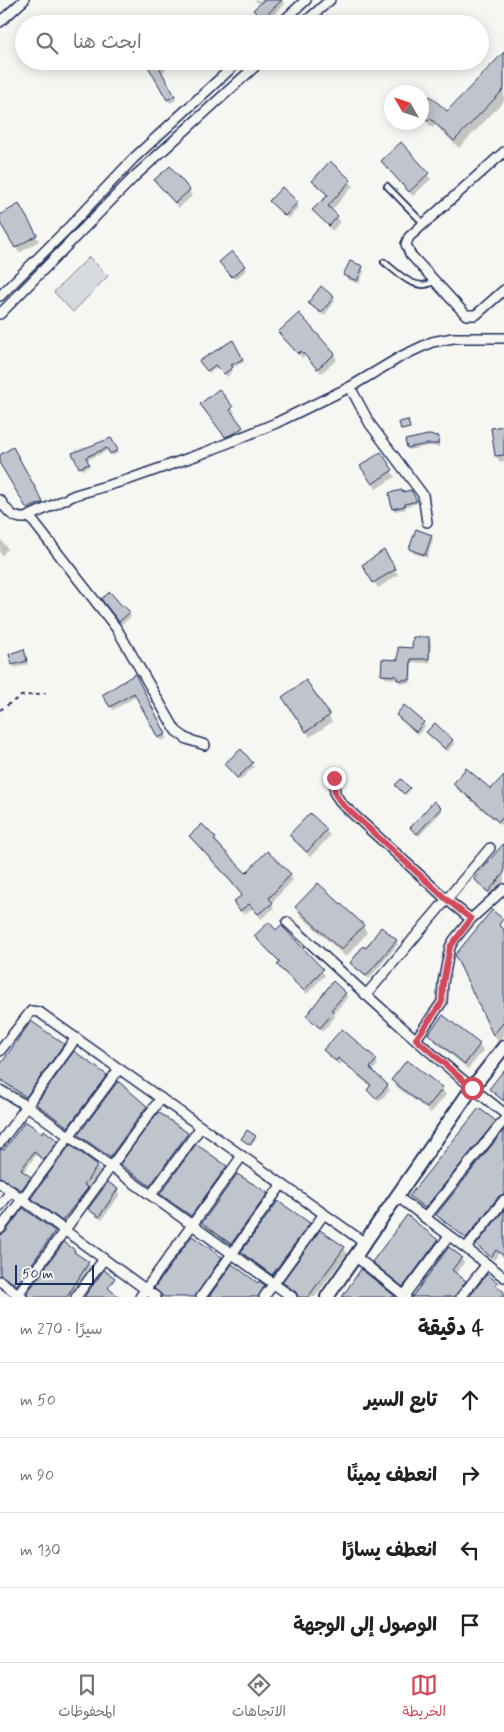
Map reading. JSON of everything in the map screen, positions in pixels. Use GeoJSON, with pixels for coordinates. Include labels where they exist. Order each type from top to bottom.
{"type":"FeatureCollection","features":[{"type":"Feature","properties":{"kind":"main road"},"geometry":{"type":"LineString","coordinates":[[327,1297],[472,1088],[504,1047]]}},
{"type":"Feature","properties":{"kind":"street"},"geometry":{"type":"LineString","coordinates":[[0,22],[24,0]]}},
{"type":"Feature","properties":{"kind":"street"},"geometry":{"type":"LineString","coordinates":[[290,15],[306,0]]}},
{"type":"Feature","properties":{"kind":"street"},"geometry":{"type":"LineString","coordinates":[[313,15],[330,0]]}},
{"type":"Feature","properties":{"kind":"street"},"geometry":{"type":"LineString","coordinates":[[0,296],[134,158],[229,70]]}},
{"type":"Feature","properties":{"kind":"street"},"geometry":{"type":"LineString","coordinates":[[0,314],[134,176],[251,70]]}},
{"type":"Feature","properties":{"kind":"street"},"geometry":{"type":"LineString","coordinates":[[503,292],[477,314],[470,316],[463,313],[406,248],[409,237],[504,152]]}},
{"type":"Feature","properties":{"kind":"street"},"geometry":{"type":"LineString","coordinates":[[0,500],[12,516],[20,518],[29,516],[75,495],[130,479],[206,452],[276,423],[350,387],[402,356],[432,342],[453,338],[504,338]]}},
{"type":"Feature","properties":{"kind":"street"},"geometry":{"type":"LineString","coordinates":[[350,387],[370,424],[423,495],[426,522]]}},
{"type":"Feature","properties":{"kind":"street"},"geometry":{"type":"LineString","coordinates":[[29,516],[117,629],[176,731],[187,739],[205,745]]}},
{"type":"Feature","properties":{"kind":"street"},"geometry":{"type":"LineString","coordinates":[[334,778],[335,794],[342,804],[446,899],[471,919]]}},
{"type":"Feature","properties":{"kind":"street"},"geometry":{"type":"LineString","coordinates":[[366,995],[490,848]]}},
{"type":"Feature","properties":{"kind":"street"},"geometry":{"type":"LineString","coordinates":[[416,1039],[442,1002],[443,983],[450,947],[471,919],[504,889]]}},
{"type":"Feature","properties":{"kind":"street"},"geometry":{"type":"LineString","coordinates":[[288,922],[366,995],[472,1088],[504,1113]]}},
{"type":"Feature","properties":{"kind":"street"},"geometry":{"type":"LineString","coordinates":[[0,1051],[32,1010],[39,1012],[365,1243]]}},
{"type":"Feature","properties":{"kind":"street"},"geometry":{"type":"LineString","coordinates":[[0,1144],[76,1038]]}},
{"type":"Feature","properties":{"kind":"street"},"geometry":{"type":"LineString","coordinates":[[0,1229],[119,1069]]}},
{"type":"Feature","properties":{"kind":"street"},"geometry":{"type":"LineString","coordinates":[[0,1101],[3,1092],[27,1106],[292,1297]]}},
{"type":"Feature","properties":{"kind":"street"},"geometry":{"type":"LineString","coordinates":[[0,1281],[19,1296],[161,1098]]}},
{"type":"Feature","properties":{"kind":"street"},"geometry":{"type":"LineString","coordinates":[[426,1218],[504,1120]]}},
{"type":"Feature","properties":{"kind":"street"},"geometry":{"type":"LineString","coordinates":[[151,1195],[201,1127]]}},
{"type":"Feature","properties":{"kind":"street"},"geometry":{"type":"LineString","coordinates":[[142,1293],[242,1156]]}},
{"type":"Feature","properties":{"kind":"street"},"geometry":{"type":"LineString","coordinates":[[0,1183],[104,1259],[142,1293],[156,1297]]}},
{"type":"Feature","properties":{"kind":"street"},"geometry":{"type":"LineString","coordinates":[[201,1297],[282,1184]]}},
{"type":"Feature","properties":{"kind":"street"},"geometry":{"type":"LineString","coordinates":[[0,1206],[11,1191]]}},
{"type":"Feature","properties":{"kind":"street"},"geometry":{"type":"LineString","coordinates":[[398,1197],[504,1277]]}},
{"type":"Feature","properties":{"kind":"street"},"geometry":{"type":"LineString","coordinates":[[466,1248],[504,1200]]}},
{"type":"Feature","properties":{"kind":"street"},"geometry":{"type":"LineString","coordinates":[[264,1297],[324,1214]]}},
{"type":"Feature","properties":{"kind":"street"},"geometry":{"type":"LineString","coordinates":[[355,1256],[404,1296],[449,1236]]}},
{"type":"Feature","properties":{"kind":"street"},"geometry":{"type":"LineString","coordinates":[[76,1297],[104,1259]]}},
{"type":"Feature","properties":{"kind":"street"},"geometry":{"type":"LineString","coordinates":[[461,1297],[487,1264]]}},
{"type":"Feature","properties":{"kind":"lane"},"geometry":{"type":"LineString","coordinates":[[387,186],[424,224]]}},
{"type":"Feature","properties":{"kind":"lane"},"geometry":{"type":"LineString","coordinates":[[384,262],[417,285],[426,286],[434,281]]}},
{"type":"Feature","properties":{"kind":"path"},"geometry":{"type":"LineString","coordinates":[[0,710],[21,696],[46,693]]}},
{"type":"Feature","properties":{"kind":"shaded area"},"geometry":{"type":"Polygon","coordinates":[[[89,257],[108,276],[73,312],[54,292],[89,257]]]}},
{"type":"Feature","properties":{"kind":"building"},"geometry":{"type":"Polygon","coordinates":[[[264,0],[282,0],[266,15],[258,15],[253,10],[264,0]]]}},
{"type":"Feature","properties":{"kind":"building"},"geometry":{"type":"Polygon","coordinates":[[[504,52],[504,89],[454,141],[430,118],[429,120],[429,97],[430,96],[447,111],[487,70],[489,70],[489,68],[504,52]]]}},
{"type":"Feature","properties":{"kind":"building"},"geometry":{"type":"Polygon","coordinates":[[[150,70],[161,70],[175,96],[167,100],[150,70]]]}},
{"type":"Feature","properties":{"kind":"building"},"geometry":{"type":"Polygon","coordinates":[[[401,142],[429,173],[409,192],[381,161],[401,142]]]}},
{"type":"Feature","properties":{"kind":"building"},"geometry":{"type":"Polygon","coordinates":[[[330,161],[351,180],[328,206],[338,216],[329,226],[312,210],[328,195],[312,181],[330,161]]]}},
{"type":"Feature","properties":{"kind":"building"},"geometry":{"type":"Polygon","coordinates":[[[170,166],[190,190],[175,203],[154,180],[170,166]]]}},
{"type":"Feature","properties":{"kind":"building"},"geometry":{"type":"Polygon","coordinates":[[[282,187],[298,202],[285,216],[269,201],[282,187]]]}},
{"type":"Feature","properties":{"kind":"building"},"geometry":{"type":"Polygon","coordinates":[[[19,204],[37,235],[15,248],[0,223],[0,215],[19,204]]]}},
{"type":"Feature","properties":{"kind":"building"},"geometry":{"type":"Polygon","coordinates":[[[232,251],[245,266],[232,277],[219,262],[232,251]]]}},
{"type":"Feature","properties":{"kind":"building"},"geometry":{"type":"Polygon","coordinates":[[[350,261],[363,266],[357,281],[343,275],[350,261]]]}},
{"type":"Feature","properties":{"kind":"building"},"geometry":{"type":"Polygon","coordinates":[[[321,286],[334,297],[321,313],[308,303],[321,286]]]}},
{"type":"Feature","properties":{"kind":"building"},"geometry":{"type":"Polygon","coordinates":[[[299,313],[335,354],[317,369],[301,351],[298,354],[278,332],[299,313]]]}},
{"type":"Feature","properties":{"kind":"building"},"geometry":{"type":"Polygon","coordinates":[[[233,340],[243,359],[231,365],[233,367],[224,374],[215,365],[207,371],[199,361],[233,340]]]}},
{"type":"Feature","properties":{"kind":"building"},"geometry":{"type":"Polygon","coordinates":[[[219,389],[233,407],[230,410],[243,427],[225,437],[200,404],[219,389]]]}},
{"type":"Feature","properties":{"kind":"building"},"geometry":{"type":"Polygon","coordinates":[[[408,420],[410,428],[401,430],[399,422],[408,420]]]}},
{"type":"Feature","properties":{"kind":"building"},"geometry":{"type":"Polygon","coordinates":[[[504,426],[504,455],[495,456],[491,428],[504,426]]]}},
{"type":"Feature","properties":{"kind":"building"},"geometry":{"type":"Polygon","coordinates":[[[428,435],[439,436],[438,444],[407,448],[405,440],[428,435]]]}},
{"type":"Feature","properties":{"kind":"building"},"geometry":{"type":"Polygon","coordinates":[[[111,438],[118,450],[110,454],[107,448],[86,457],[89,464],[79,468],[72,453],[111,438]]]}},
{"type":"Feature","properties":{"kind":"building"},"geometry":{"type":"Polygon","coordinates":[[[13,447],[43,502],[27,509],[0,464],[0,455],[13,447]]]}},
{"type":"Feature","properties":{"kind":"building"},"geometry":{"type":"Polygon","coordinates":[[[381,452],[393,470],[372,484],[360,466],[381,452]]]}},
{"type":"Feature","properties":{"kind":"building"},"geometry":{"type":"Polygon","coordinates":[[[402,490],[402,492],[411,490],[417,501],[392,509],[389,493],[402,490]]]}},
{"type":"Feature","properties":{"kind":"building"},"geometry":{"type":"Polygon","coordinates":[[[416,529],[432,535],[425,555],[409,549],[416,529]]]}},
{"type":"Feature","properties":{"kind":"building"},"geometry":{"type":"Polygon","coordinates":[[[384,550],[396,569],[373,583],[362,565],[384,550]]]}},
{"type":"Feature","properties":{"kind":"building"},"geometry":{"type":"Polygon","coordinates":[[[110,592],[130,612],[119,622],[101,599],[110,592]]]}},
{"type":"Feature","properties":{"kind":"building"},"geometry":{"type":"Polygon","coordinates":[[[413,637],[429,637],[429,659],[411,659],[410,680],[397,680],[397,676],[381,675],[382,659],[398,660],[398,647],[412,648],[413,637]]]}},
{"type":"Feature","properties":{"kind":"building"},"geometry":{"type":"Polygon","coordinates":[[[24,649],[27,661],[12,665],[9,654],[24,649]]]}},
{"type":"Feature","properties":{"kind":"building"},"geometry":{"type":"Polygon","coordinates":[[[135,674],[166,734],[158,738],[134,693],[110,707],[102,695],[135,674]]]}},
{"type":"Feature","properties":{"kind":"building"},"geometry":{"type":"Polygon","coordinates":[[[306,680],[330,715],[306,732],[282,697],[306,680]]]}},
{"type":"Feature","properties":{"kind":"building"},"geometry":{"type":"Polygon","coordinates":[[[404,705],[424,722],[416,732],[396,715],[404,705]]]}},
{"type":"Feature","properties":{"kind":"building"},"geometry":{"type":"Polygon","coordinates":[[[435,723],[453,740],[445,749],[426,732],[435,723]]]}},
{"type":"Feature","properties":{"kind":"building"},"geometry":{"type":"Polygon","coordinates":[[[241,749],[253,763],[237,778],[224,764],[241,749]]]}},
{"type":"Feature","properties":{"kind":"building"},"geometry":{"type":"Polygon","coordinates":[[[466,768],[491,789],[504,775],[504,816],[499,822],[453,784],[466,768]]]}},
{"type":"Feature","properties":{"kind":"building"},"geometry":{"type":"Polygon","coordinates":[[[401,779],[410,788],[404,794],[395,785],[401,779]]]}},
{"type":"Feature","properties":{"kind":"building"},"geometry":{"type":"Polygon","coordinates":[[[434,801],[441,808],[417,834],[410,828],[434,801]]]}},
{"type":"Feature","properties":{"kind":"building"},"geometry":{"type":"Polygon","coordinates":[[[310,813],[327,829],[307,852],[289,835],[310,813]]]}},
{"type":"Feature","properties":{"kind":"building"},"geometry":{"type":"Polygon","coordinates":[[[202,824],[216,838],[214,840],[246,873],[267,851],[291,874],[269,898],[273,903],[258,914],[249,904],[240,911],[233,902],[242,895],[189,836],[202,824]]]}},
{"type":"Feature","properties":{"kind":"building"},"geometry":{"type":"Polygon","coordinates":[[[504,843],[504,873],[488,892],[474,879],[504,843]]]}},
{"type":"Feature","properties":{"kind":"building"},"geometry":{"type":"Polygon","coordinates":[[[318,883],[364,925],[341,950],[295,907],[318,883]]]}},
{"type":"Feature","properties":{"kind":"building"},"geometry":{"type":"Polygon","coordinates":[[[492,910],[503,919],[499,925],[504,929],[504,1022],[493,1035],[455,955],[492,910]]]}},
{"type":"Feature","properties":{"kind":"building"},"geometry":{"type":"Polygon","coordinates":[[[269,922],[276,930],[281,925],[323,969],[304,991],[277,965],[280,962],[254,936],[269,922]]]}},
{"type":"Feature","properties":{"kind":"building"},"geometry":{"type":"Polygon","coordinates":[[[381,927],[397,940],[366,976],[350,963],[363,946],[366,948],[381,927]]]}},
{"type":"Feature","properties":{"kind":"building"},"geometry":{"type":"Polygon","coordinates":[[[333,981],[346,993],[331,1010],[334,1012],[320,1028],[306,1016],[333,981]]]}},
{"type":"Feature","properties":{"kind":"building"},"geometry":{"type":"Polygon","coordinates":[[[443,1015],[480,1044],[465,1064],[428,1034],[443,1015]]]}},
{"type":"Feature","properties":{"kind":"building"},"geometry":{"type":"Polygon","coordinates":[[[31,1021],[64,1044],[26,1097],[0,1079],[0,1065],[31,1021]]]}},
{"type":"Feature","properties":{"kind":"building"},"geometry":{"type":"Polygon","coordinates":[[[342,1029],[377,1059],[370,1068],[388,1085],[376,1099],[367,1090],[371,1085],[338,1058],[336,1061],[323,1050],[342,1029]]]}},
{"type":"Feature","properties":{"kind":"building"},"geometry":{"type":"Polygon","coordinates":[[[74,1051],[107,1075],[68,1127],[36,1104],[74,1051]]]}},
{"type":"Feature","properties":{"kind":"building"},"geometry":{"type":"Polygon","coordinates":[[[407,1060],[443,1088],[427,1108],[391,1080],[407,1060]]]}},
{"type":"Feature","properties":{"kind":"building"},"geometry":{"type":"Polygon","coordinates":[[[504,1070],[504,1101],[489,1089],[504,1070]]]}},
{"type":"Feature","properties":{"kind":"building"},"geometry":{"type":"Polygon","coordinates":[[[118,1081],[147,1106],[110,1157],[78,1135],[118,1081]]]}},
{"type":"Feature","properties":{"kind":"building"},"geometry":{"type":"Polygon","coordinates":[[[479,1108],[496,1121],[425,1208],[409,1196],[479,1108]]]}},
{"type":"Feature","properties":{"kind":"building"},"geometry":{"type":"Polygon","coordinates":[[[158,1112],[188,1133],[150,1186],[120,1164],[158,1112]]]}},
{"type":"Feature","properties":{"kind":"building"},"geometry":{"type":"Polygon","coordinates":[[[25,1121],[42,1133],[44,1130],[58,1141],[44,1160],[34,1152],[21,1170],[31,1177],[21,1190],[0,1177],[0,1149],[4,1150],[25,1121]]]}},
{"type":"Feature","properties":{"kind":"building"},"geometry":{"type":"Polygon","coordinates":[[[247,1130],[256,1136],[250,1145],[241,1139],[247,1130]]]}},
{"type":"Feature","properties":{"kind":"building"},"geometry":{"type":"Polygon","coordinates":[[[504,1130],[504,1194],[499,1196],[466,1238],[436,1215],[504,1130]]]}},
{"type":"Feature","properties":{"kind":"building"},"geometry":{"type":"Polygon","coordinates":[[[196,1144],[227,1166],[191,1216],[160,1194],[196,1144]]]}},
{"type":"Feature","properties":{"kind":"building"},"geometry":{"type":"Polygon","coordinates":[[[70,1145],[98,1165],[84,1185],[88,1188],[62,1221],[31,1198],[70,1145]]]}},
{"type":"Feature","properties":{"kind":"building"},"geometry":{"type":"Polygon","coordinates":[[[237,1174],[268,1193],[231,1244],[202,1223],[237,1174]]]}},
{"type":"Feature","properties":{"kind":"building"},"geometry":{"type":"Polygon","coordinates":[[[108,1182],[118,1189],[99,1217],[88,1209],[108,1182]]]}},
{"type":"Feature","properties":{"kind":"building"},"geometry":{"type":"Polygon","coordinates":[[[278,1201],[310,1223],[272,1275],[241,1252],[278,1201]]]}},
{"type":"Feature","properties":{"kind":"building"},"geometry":{"type":"Polygon","coordinates":[[[23,1208],[55,1231],[17,1285],[0,1275],[0,1235],[5,1233],[23,1208]]]}},
{"type":"Feature","properties":{"kind":"building"},"geometry":{"type":"Polygon","coordinates":[[[504,1210],[504,1256],[496,1250],[491,1257],[476,1245],[504,1210]]]}},
{"type":"Feature","properties":{"kind":"building"},"geometry":{"type":"Polygon","coordinates":[[[407,1215],[438,1240],[403,1287],[372,1262],[407,1215]]]}},
{"type":"Feature","properties":{"kind":"building"},"geometry":{"type":"Polygon","coordinates":[[[320,1230],[345,1247],[308,1297],[298,1297],[296,1292],[282,1282],[320,1230]]]}},
{"type":"Feature","properties":{"kind":"building"},"geometry":{"type":"Polygon","coordinates":[[[192,1236],[222,1257],[195,1297],[164,1297],[154,1288],[192,1236]]]}},
{"type":"Feature","properties":{"kind":"building"},"geometry":{"type":"Polygon","coordinates":[[[64,1242],[75,1250],[74,1252],[89,1262],[67,1297],[28,1297],[27,1293],[64,1242]]]}},
{"type":"Feature","properties":{"kind":"building"},"geometry":{"type":"Polygon","coordinates":[[[449,1247],[462,1257],[452,1270],[466,1281],[455,1297],[412,1297],[449,1247]]]}},
{"type":"Feature","properties":{"kind":"building"},"geometry":{"type":"Polygon","coordinates":[[[232,1264],[258,1283],[259,1281],[265,1285],[258,1297],[209,1297],[232,1264]]]}},
{"type":"Feature","properties":{"kind":"building"},"geometry":{"type":"Polygon","coordinates":[[[361,1269],[396,1297],[342,1297],[361,1269]]]}},
{"type":"Feature","properties":{"kind":"building"},"geometry":{"type":"Polygon","coordinates":[[[104,1270],[115,1278],[108,1288],[119,1297],[84,1297],[104,1270]]]}},
{"type":"Feature","properties":{"kind":"building"},"geometry":{"type":"Polygon","coordinates":[[[487,1274],[498,1283],[496,1285],[504,1292],[504,1297],[469,1297],[487,1274]]]}},
{"type":"Feature","properties":{"kind":"route"},"geometry":{"type":"LineString","coordinates":[[334,778],[335,794],[342,804],[446,899],[471,919],[450,947],[443,983],[442,1002],[416,1039],[472,1088]]}}]}
